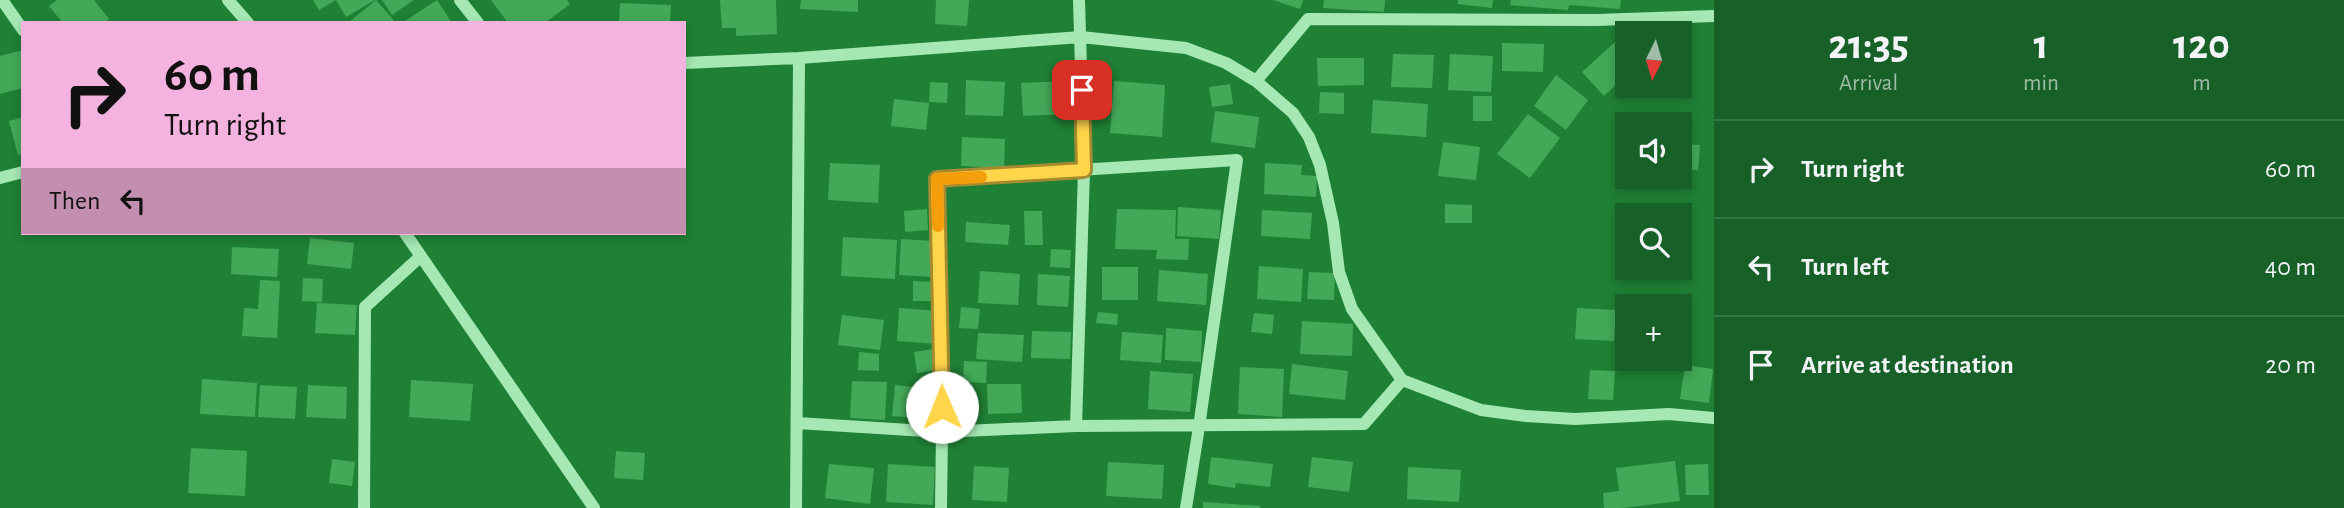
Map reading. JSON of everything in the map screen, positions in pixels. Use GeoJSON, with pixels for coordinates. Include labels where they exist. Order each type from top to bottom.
{"type":"FeatureCollection","features":[{"type":"Feature","properties":{"kind":"street"},"geometry":{"type":"LineString","coordinates":[[228,0],[246,21]]}},
{"type":"Feature","properties":{"kind":"street"},"geometry":{"type":"LineString","coordinates":[[460,0],[476,21]]}},
{"type":"Feature","properties":{"kind":"street"},"geometry":{"type":"LineString","coordinates":[[1076,426],[1084,170],[1079,0]]}},
{"type":"Feature","properties":{"kind":"street"},"geometry":{"type":"LineString","coordinates":[[4,8],[21,28]]}},
{"type":"Feature","properties":{"kind":"street"},"geometry":{"type":"LineString","coordinates":[[1256,81],[1308,19],[1596,20],[1714,16]]}},
{"type":"Feature","properties":{"kind":"street"},"geometry":{"type":"LineString","coordinates":[[686,63],[799,58],[1081,37],[1186,48],[1226,63],[1256,81],[1293,113],[1309,137],[1320,165],[1333,223],[1339,272],[1352,309],[1402,380],[1480,410],[1526,416],[1575,419],[1669,414],[1714,418]]}},
{"type":"Feature","properties":{"kind":"street"},"geometry":{"type":"LineString","coordinates":[[796,508],[799,58]]}},
{"type":"Feature","properties":{"kind":"street"},"geometry":{"type":"LineString","coordinates":[[941,508],[937,179],[1237,160],[1186,508]]}},
{"type":"Feature","properties":{"kind":"street"},"geometry":{"type":"LineString","coordinates":[[0,178],[21,173]]}},
{"type":"Feature","properties":{"kind":"street"},"geometry":{"type":"LineString","coordinates":[[406,235],[594,508]]}},
{"type":"Feature","properties":{"kind":"street"},"geometry":{"type":"LineString","coordinates":[[364,508],[365,307],[421,256]]}},
{"type":"Feature","properties":{"kind":"street"},"geometry":{"type":"LineString","coordinates":[[797,423],[942,432],[1076,426],[1364,424],[1402,380]]}},
{"type":"Feature","properties":{"kind":"building"},"geometry":{"type":"Polygon","coordinates":[[[57,0],[94,0],[109,19],[61,21],[49,6],[57,0]]]}},
{"type":"Feature","properties":{"kind":"building"},"geometry":{"type":"Polygon","coordinates":[[[313,0],[336,0],[319,10],[313,0]]]}},
{"type":"Feature","properties":{"kind":"building"},"geometry":{"type":"Polygon","coordinates":[[[336,0],[375,0],[346,17],[336,0]]]}},
{"type":"Feature","properties":{"kind":"building"},"geometry":{"type":"Polygon","coordinates":[[[376,0],[394,21],[350,21],[376,0]]]}},
{"type":"Feature","properties":{"kind":"building"},"geometry":{"type":"Polygon","coordinates":[[[382,0],[414,0],[392,15],[382,0]]]}},
{"type":"Feature","properties":{"kind":"building"},"geometry":{"type":"Polygon","coordinates":[[[437,0],[451,21],[405,21],[437,0]]]}},
{"type":"Feature","properties":{"kind":"building"},"geometry":{"type":"Polygon","coordinates":[[[491,0],[567,0],[570,4],[548,21],[507,21],[491,0]]]}},
{"type":"Feature","properties":{"kind":"building"},"geometry":{"type":"Polygon","coordinates":[[[720,0],[776,0],[777,34],[736,36],[736,28],[722,28],[720,0]]]}},
{"type":"Feature","properties":{"kind":"building"},"geometry":{"type":"Polygon","coordinates":[[[801,0],[858,0],[858,12],[800,9],[801,0]]]}},
{"type":"Feature","properties":{"kind":"building"},"geometry":{"type":"Polygon","coordinates":[[[936,0],[969,0],[967,26],[935,24],[936,0]]]}},
{"type":"Feature","properties":{"kind":"building"},"geometry":{"type":"Polygon","coordinates":[[[1273,0],[1303,0],[1300,9],[1273,0]]]}},
{"type":"Feature","properties":{"kind":"building"},"geometry":{"type":"Polygon","coordinates":[[[1324,0],[1385,0],[1384,12],[1323,8],[1324,0]]]}},
{"type":"Feature","properties":{"kind":"building"},"geometry":{"type":"Polygon","coordinates":[[[1458,0],[1493,0],[1492,8],[1458,4],[1458,0]]]}},
{"type":"Feature","properties":{"kind":"building"},"geometry":{"type":"Polygon","coordinates":[[[1511,0],[1621,0],[1620,9],[1569,5],[1568,10],[1510,5],[1511,0]]]}},
{"type":"Feature","properties":{"kind":"building"},"geometry":{"type":"Polygon","coordinates":[[[620,3],[671,5],[670,21],[619,21],[620,3]]]}},
{"type":"Feature","properties":{"kind":"building"},"geometry":{"type":"Polygon","coordinates":[[[1615,42],[1615,86],[1604,96],[1582,72],[1615,42]]]}},
{"type":"Feature","properties":{"kind":"building"},"geometry":{"type":"Polygon","coordinates":[[[1502,43],[1544,44],[1543,72],[1502,71],[1502,43]]]}},
{"type":"Feature","properties":{"kind":"building"},"geometry":{"type":"Polygon","coordinates":[[[21,51],[21,89],[0,94],[0,56],[21,51]]]}},
{"type":"Feature","properties":{"kind":"building"},"geometry":{"type":"Polygon","coordinates":[[[1393,54],[1434,55],[1432,88],[1391,87],[1393,54]]]}},
{"type":"Feature","properties":{"kind":"building"},"geometry":{"type":"Polygon","coordinates":[[[1450,54],[1493,56],[1491,92],[1448,90],[1450,54]]]}},
{"type":"Feature","properties":{"kind":"building"},"geometry":{"type":"Polygon","coordinates":[[[1317,58],[1364,58],[1364,85],[1318,86],[1317,58]]]}},
{"type":"Feature","properties":{"kind":"building"},"geometry":{"type":"Polygon","coordinates":[[[1556,75],[1588,100],[1566,130],[1534,106],[1556,75]]]}},
{"type":"Feature","properties":{"kind":"building"},"geometry":{"type":"Polygon","coordinates":[[[966,80],[1005,82],[1003,116],[965,115],[966,80]]]}},
{"type":"Feature","properties":{"kind":"building"},"geometry":{"type":"Polygon","coordinates":[[[1067,81],[1068,114],[1023,116],[1021,83],[1067,81]]]}},
{"type":"Feature","properties":{"kind":"building"},"geometry":{"type":"Polygon","coordinates":[[[1114,81],[1165,85],[1162,137],[1110,133],[1114,81]]]}},
{"type":"Feature","properties":{"kind":"building"},"geometry":{"type":"Polygon","coordinates":[[[930,82],[948,83],[947,103],[929,102],[930,82]]]}},
{"type":"Feature","properties":{"kind":"building"},"geometry":{"type":"Polygon","coordinates":[[[1230,84],[1233,104],[1212,107],[1209,87],[1230,84]]]}},
{"type":"Feature","properties":{"kind":"building"},"geometry":{"type":"Polygon","coordinates":[[[1320,92],[1344,93],[1344,114],[1319,113],[1320,92]]]}},
{"type":"Feature","properties":{"kind":"building"},"geometry":{"type":"Polygon","coordinates":[[[1473,96],[1492,96],[1492,121],[1473,121],[1473,96]]]}},
{"type":"Feature","properties":{"kind":"building"},"geometry":{"type":"Polygon","coordinates":[[[894,99],[929,103],[926,130],[891,126],[894,99]]]}},
{"type":"Feature","properties":{"kind":"building"},"geometry":{"type":"Polygon","coordinates":[[[1373,100],[1428,104],[1426,137],[1371,133],[1373,100]]]}},
{"type":"Feature","properties":{"kind":"building"},"geometry":{"type":"Polygon","coordinates":[[[1215,111],[1259,117],[1255,148],[1211,142],[1215,111]]]}},
{"type":"Feature","properties":{"kind":"building"},"geometry":{"type":"Polygon","coordinates":[[[1528,114],[1560,138],[1530,178],[1497,154],[1528,114]]]}},
{"type":"Feature","properties":{"kind":"building"},"geometry":{"type":"Polygon","coordinates":[[[21,118],[21,154],[18,155],[9,121],[21,118]]]}},
{"type":"Feature","properties":{"kind":"building"},"geometry":{"type":"Polygon","coordinates":[[[962,137],[1005,139],[1004,168],[961,166],[962,137]]]}},
{"type":"Feature","properties":{"kind":"building"},"geometry":{"type":"Polygon","coordinates":[[[1443,142],[1480,147],[1476,180],[1438,176],[1443,142]]]}},
{"type":"Feature","properties":{"kind":"building"},"geometry":{"type":"Polygon","coordinates":[[[1692,145],[1700,145],[1698,170],[1692,170],[1692,145]]]}},
{"type":"Feature","properties":{"kind":"building"},"geometry":{"type":"Polygon","coordinates":[[[830,163],[880,165],[878,203],[828,200],[830,163]]]}},
{"type":"Feature","properties":{"kind":"building"},"geometry":{"type":"Polygon","coordinates":[[[1265,163],[1302,165],[1301,175],[1317,176],[1316,197],[1264,194],[1265,163]]]}},
{"type":"Feature","properties":{"kind":"building"},"geometry":{"type":"Polygon","coordinates":[[[1445,204],[1472,205],[1472,223],[1445,223],[1445,204]]]}},
{"type":"Feature","properties":{"kind":"building"},"geometry":{"type":"Polygon","coordinates":[[[1178,207],[1221,210],[1219,239],[1177,236],[1178,207]]]}},
{"type":"Feature","properties":{"kind":"building"},"geometry":{"type":"Polygon","coordinates":[[[927,209],[928,230],[905,232],[904,211],[927,209]]]}},
{"type":"Feature","properties":{"kind":"building"},"geometry":{"type":"Polygon","coordinates":[[[1117,209],[1176,210],[1175,239],[1189,239],[1188,260],[1156,259],[1157,250],[1115,249],[1117,209]]]}},
{"type":"Feature","properties":{"kind":"building"},"geometry":{"type":"Polygon","coordinates":[[[1262,210],[1312,213],[1310,239],[1261,236],[1262,210]]]}},
{"type":"Feature","properties":{"kind":"building"},"geometry":{"type":"Polygon","coordinates":[[[1024,211],[1042,211],[1043,245],[1025,245],[1024,211]]]}},
{"type":"Feature","properties":{"kind":"building"},"geometry":{"type":"Polygon","coordinates":[[[966,222],[1010,225],[1008,245],[965,242],[966,222]]]}},
{"type":"Feature","properties":{"kind":"building"},"geometry":{"type":"Polygon","coordinates":[[[843,237],[897,240],[895,279],[841,276],[843,237]]]}},
{"type":"Feature","properties":{"kind":"building"},"geometry":{"type":"Polygon","coordinates":[[[310,238],[354,243],[351,269],[307,264],[310,238]]]}},
{"type":"Feature","properties":{"kind":"building"},"geometry":{"type":"Polygon","coordinates":[[[901,239],[934,241],[932,277],[899,275],[901,239]]]}},
{"type":"Feature","properties":{"kind":"building"},"geometry":{"type":"Polygon","coordinates":[[[232,247],[279,249],[277,277],[231,274],[232,247]]]}},
{"type":"Feature","properties":{"kind":"building"},"geometry":{"type":"Polygon","coordinates":[[[1051,249],[1071,250],[1070,268],[1050,267],[1051,249]]]}},
{"type":"Feature","properties":{"kind":"building"},"geometry":{"type":"Polygon","coordinates":[[[1259,266],[1303,269],[1301,302],[1257,299],[1259,266]]]}},
{"type":"Feature","properties":{"kind":"building"},"geometry":{"type":"Polygon","coordinates":[[[1102,267],[1138,267],[1138,300],[1102,300],[1102,267]]]}},
{"type":"Feature","properties":{"kind":"building"},"geometry":{"type":"Polygon","coordinates":[[[1159,270],[1208,274],[1206,305],[1157,301],[1159,270]]]}},
{"type":"Feature","properties":{"kind":"building"},"geometry":{"type":"Polygon","coordinates":[[[980,271],[1020,274],[1018,305],[978,303],[980,271]]]}},
{"type":"Feature","properties":{"kind":"building"},"geometry":{"type":"Polygon","coordinates":[[[1309,272],[1335,273],[1334,300],[1307,299],[1309,272]]]}},
{"type":"Feature","properties":{"kind":"building"},"geometry":{"type":"Polygon","coordinates":[[[1038,274],[1070,276],[1068,307],[1037,305],[1038,274]]]}},
{"type":"Feature","properties":{"kind":"building"},"geometry":{"type":"Polygon","coordinates":[[[303,278],[323,279],[322,302],[302,301],[303,278]]]}},
{"type":"Feature","properties":{"kind":"building"},"geometry":{"type":"Polygon","coordinates":[[[260,280],[280,281],[277,338],[242,336],[244,308],[258,309],[260,280]]]}},
{"type":"Feature","properties":{"kind":"building"},"geometry":{"type":"Polygon","coordinates":[[[913,281],[934,282],[933,301],[913,301],[913,281]]]}},
{"type":"Feature","properties":{"kind":"building"},"geometry":{"type":"Polygon","coordinates":[[[317,303],[357,305],[355,335],[315,333],[317,303]]]}},
{"type":"Feature","properties":{"kind":"building"},"geometry":{"type":"Polygon","coordinates":[[[961,307],[980,309],[978,329],[959,328],[961,307]]]}},
{"type":"Feature","properties":{"kind":"building"},"geometry":{"type":"Polygon","coordinates":[[[899,308],[939,311],[937,344],[897,341],[899,308]]]}},
{"type":"Feature","properties":{"kind":"building"},"geometry":{"type":"Polygon","coordinates":[[[1577,308],[1615,310],[1614,341],[1575,339],[1577,308]]]}},
{"type":"Feature","properties":{"kind":"building"},"geometry":{"type":"Polygon","coordinates":[[[1098,312],[1118,314],[1117,325],[1096,323],[1098,312]]]}},
{"type":"Feature","properties":{"kind":"building"},"geometry":{"type":"Polygon","coordinates":[[[1254,313],[1274,315],[1272,334],[1251,332],[1254,313]]]}},
{"type":"Feature","properties":{"kind":"building"},"geometry":{"type":"Polygon","coordinates":[[[842,315],[884,320],[880,350],[838,345],[842,315]]]}},
{"type":"Feature","properties":{"kind":"building"},"geometry":{"type":"Polygon","coordinates":[[[1302,321],[1353,324],[1352,356],[1300,354],[1302,321]]]}},
{"type":"Feature","properties":{"kind":"building"},"geometry":{"type":"Polygon","coordinates":[[[1166,328],[1202,331],[1201,362],[1165,360],[1166,328]]]}},
{"type":"Feature","properties":{"kind":"building"},"geometry":{"type":"Polygon","coordinates":[[[1032,331],[1071,332],[1070,359],[1031,358],[1032,331]]]}},
{"type":"Feature","properties":{"kind":"building"},"geometry":{"type":"Polygon","coordinates":[[[1122,332],[1163,335],[1161,363],[1120,360],[1122,332]]]}},
{"type":"Feature","properties":{"kind":"building"},"geometry":{"type":"Polygon","coordinates":[[[978,333],[1024,335],[1022,362],[976,359],[978,333]]]}},
{"type":"Feature","properties":{"kind":"building"},"geometry":{"type":"Polygon","coordinates":[[[934,349],[937,370],[917,373],[914,352],[934,349]]]}},
{"type":"Feature","properties":{"kind":"building"},"geometry":{"type":"Polygon","coordinates":[[[859,352],[879,354],[879,371],[858,370],[859,352]]]}},
{"type":"Feature","properties":{"kind":"building"},"geometry":{"type":"Polygon","coordinates":[[[964,361],[987,362],[986,383],[963,382],[964,361]]]}},
{"type":"Feature","properties":{"kind":"building"},"geometry":{"type":"Polygon","coordinates":[[[1292,364],[1348,371],[1345,400],[1289,394],[1292,364]]]}},
{"type":"Feature","properties":{"kind":"building"},"geometry":{"type":"Polygon","coordinates":[[[1692,366],[1713,369],[1709,403],[1680,399],[1684,371],[1692,371],[1692,366]]]}},
{"type":"Feature","properties":{"kind":"building"},"geometry":{"type":"Polygon","coordinates":[[[1240,367],[1284,369],[1282,417],[1238,414],[1240,367]]]}},
{"type":"Feature","properties":{"kind":"building"},"geometry":{"type":"Polygon","coordinates":[[[1590,370],[1615,371],[1613,400],[1588,399],[1590,370]]]}},
{"type":"Feature","properties":{"kind":"building"},"geometry":{"type":"Polygon","coordinates":[[[1150,371],[1193,374],[1190,412],[1148,409],[1150,371]]]}},
{"type":"Feature","properties":{"kind":"building"},"geometry":{"type":"Polygon","coordinates":[[[202,379],[257,383],[255,417],[200,414],[202,379]]]}},
{"type":"Feature","properties":{"kind":"building"},"geometry":{"type":"Polygon","coordinates":[[[411,380],[473,384],[470,421],[409,417],[411,380]]]}},
{"type":"Feature","properties":{"kind":"building"},"geometry":{"type":"Polygon","coordinates":[[[852,381],[887,382],[885,420],[850,418],[852,381]]]}},
{"type":"Feature","properties":{"kind":"building"},"geometry":{"type":"Polygon","coordinates":[[[987,384],[1021,384],[1022,413],[988,414],[987,384]]]}},
{"type":"Feature","properties":{"kind":"building"},"geometry":{"type":"Polygon","coordinates":[[[260,385],[297,387],[295,419],[258,417],[260,385]]]}},
{"type":"Feature","properties":{"kind":"building"},"geometry":{"type":"Polygon","coordinates":[[[308,385],[347,387],[346,419],[306,417],[308,385]]]}},
{"type":"Feature","properties":{"kind":"building"},"geometry":{"type":"Polygon","coordinates":[[[895,385],[929,389],[927,419],[892,416],[895,385]]]}},
{"type":"Feature","properties":{"kind":"building"},"geometry":{"type":"Polygon","coordinates":[[[191,448],[247,451],[245,496],[188,493],[191,448]]]}},
{"type":"Feature","properties":{"kind":"building"},"geometry":{"type":"Polygon","coordinates":[[[616,451],[645,453],[643,480],[614,478],[616,451]]]}},
{"type":"Feature","properties":{"kind":"building"},"geometry":{"type":"Polygon","coordinates":[[[1211,457],[1273,464],[1270,487],[1236,483],[1235,488],[1208,484],[1211,457]]]}},
{"type":"Feature","properties":{"kind":"building"},"geometry":{"type":"Polygon","coordinates":[[[1312,457],[1353,462],[1349,492],[1308,487],[1312,457]]]}},
{"type":"Feature","properties":{"kind":"building"},"geometry":{"type":"Polygon","coordinates":[[[332,459],[355,462],[352,486],[329,483],[332,459]]]}},
{"type":"Feature","properties":{"kind":"building"},"geometry":{"type":"Polygon","coordinates":[[[1675,461],[1680,501],[1604,508],[1603,493],[1619,491],[1616,468],[1675,461]]]}},
{"type":"Feature","properties":{"kind":"building"},"geometry":{"type":"Polygon","coordinates":[[[1108,462],[1164,465],[1162,499],[1106,496],[1108,462]]]}},
{"type":"Feature","properties":{"kind":"building"},"geometry":{"type":"Polygon","coordinates":[[[829,464],[874,468],[870,504],[825,498],[829,464]]]}},
{"type":"Feature","properties":{"kind":"building"},"geometry":{"type":"Polygon","coordinates":[[[888,464],[935,467],[933,505],[886,502],[888,464]]]}},
{"type":"Feature","properties":{"kind":"building"},"geometry":{"type":"Polygon","coordinates":[[[1708,464],[1709,495],[1686,495],[1685,465],[1708,464]]]}},
{"type":"Feature","properties":{"kind":"building"},"geometry":{"type":"Polygon","coordinates":[[[974,466],[1009,468],[1007,502],[972,500],[974,466]]]}},
{"type":"Feature","properties":{"kind":"building"},"geometry":{"type":"Polygon","coordinates":[[[1408,467],[1461,470],[1459,502],[1407,499],[1408,467]]]}},
{"type":"Feature","properties":{"kind":"building"},"geometry":{"type":"Polygon","coordinates":[[[1203,502],[1260,506],[1260,508],[1203,508],[1203,502]]]}},
{"type":"Feature","properties":{"kind":"slow traffic"},"geometry":{"type":"LineString","coordinates":[[938,226],[937,179],[981,177]]}},
{"type":"Feature","properties":{"kind":"route"},"geometry":{"type":"LineString","coordinates":[[942,407],[937,179],[1084,170],[1082,90]]}}]}
